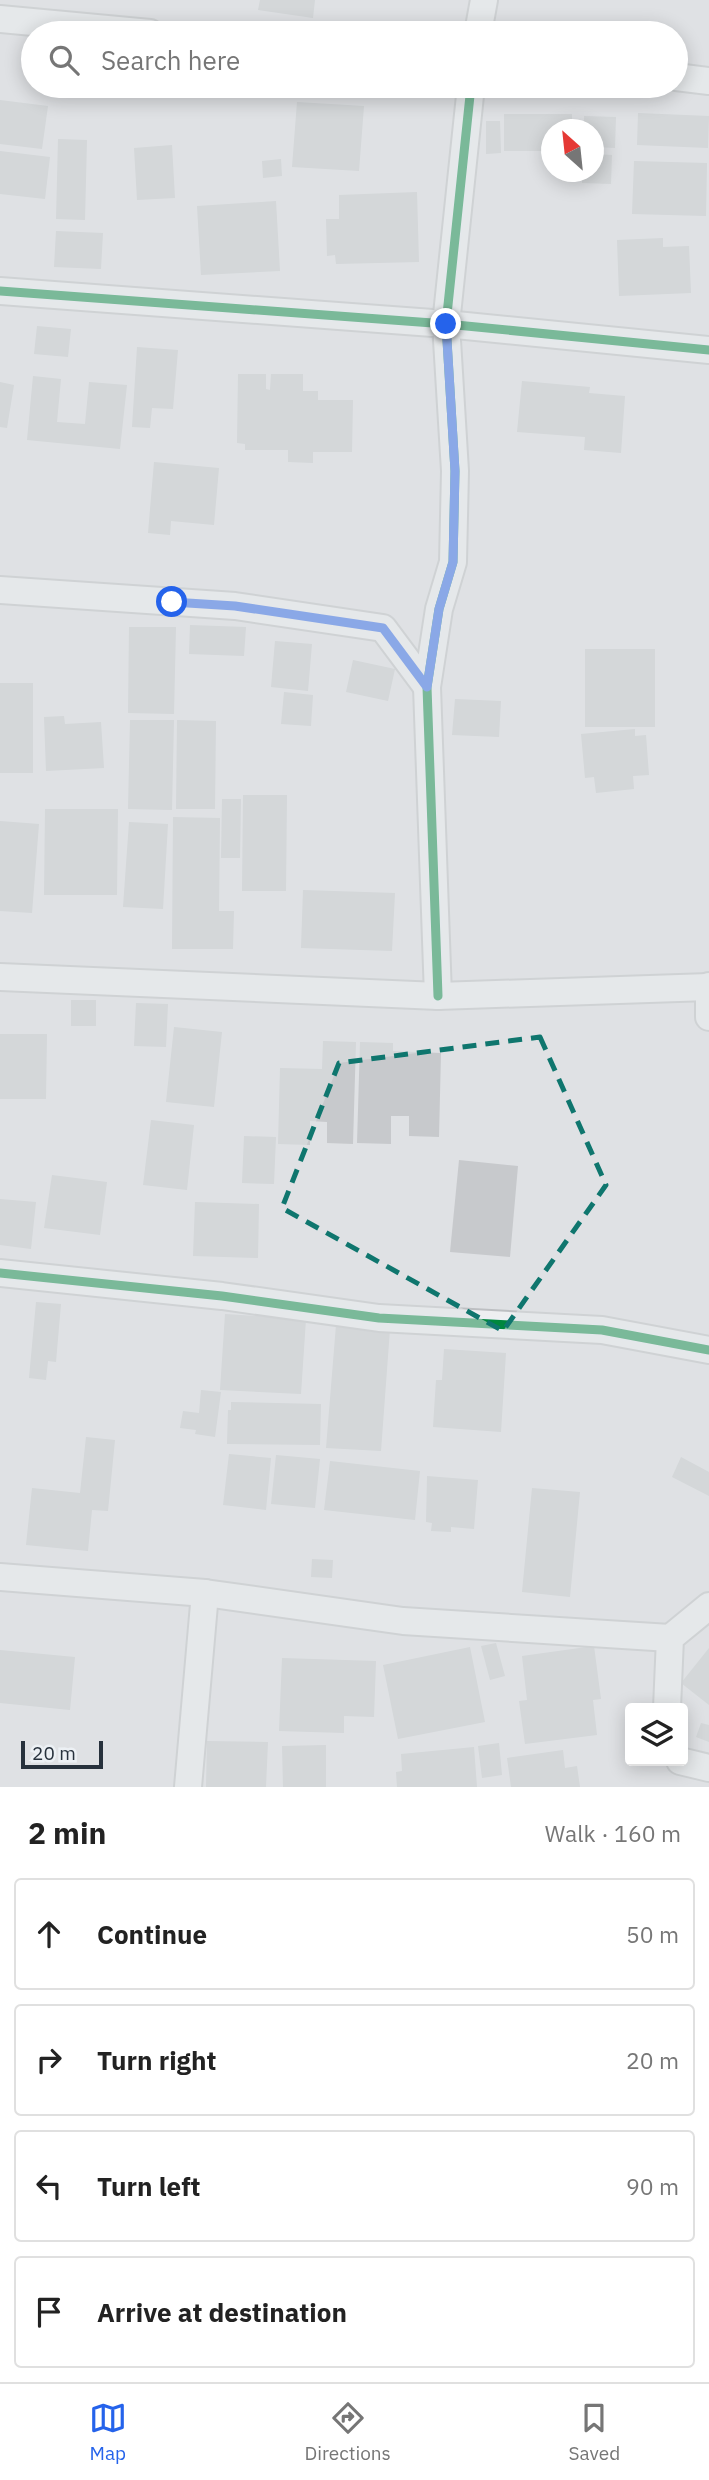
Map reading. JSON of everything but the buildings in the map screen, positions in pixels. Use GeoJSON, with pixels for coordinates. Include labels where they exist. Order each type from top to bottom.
{"type":"FeatureCollection","features":[{"type":"Feature","properties":{"kind":"street"},"geometry":{"type":"LineString","coordinates":[[480,21],[484,0]]}},
{"type":"Feature","properties":{"kind":"street"},"geometry":{"type":"LineString","coordinates":[[0,19],[21,21]]}},
{"type":"Feature","properties":{"kind":"street"},"geometry":{"type":"LineString","coordinates":[[688,78],[709,81]]}},
{"type":"Feature","properties":{"kind":"street"},"geometry":{"type":"LineString","coordinates":[[438,996],[427,687],[439,609],[453,562],[455,471],[446,324],[470,98]]}},
{"type":"Feature","properties":{"kind":"street"},"geometry":{"type":"LineString","coordinates":[[0,291],[446,324],[709,349]]}},
{"type":"Feature","properties":{"kind":"street"},"geometry":{"type":"LineString","coordinates":[[0,590],[235,606],[383,628],[427,687]]}},
{"type":"Feature","properties":{"kind":"street"},"geometry":{"type":"LineString","coordinates":[[0,977],[438,996],[709,986],[709,1017]]}},
{"type":"Feature","properties":{"kind":"street"},"geometry":{"type":"LineString","coordinates":[[0,1273],[222,1296],[379,1318],[602,1330],[709,1350]]}},
{"type":"Feature","properties":{"kind":"street"},"geometry":{"type":"LineString","coordinates":[[0,1577],[205,1593],[403,1621],[670,1638],[709,1606]]}},
{"type":"Feature","properties":{"kind":"street"},"geometry":{"type":"LineString","coordinates":[[188,1787],[205,1593]]}},
{"type":"Feature","properties":{"kind":"street"},"geometry":{"type":"LineString","coordinates":[[667,1703],[670,1638]]}},
{"type":"Feature","properties":{"kind":"street"},"geometry":{"type":"LineString","coordinates":[[683,1770],[709,1768]]}},
{"type":"Feature","properties":{"kind":"highlighted area"},"geometry":{"type":"Polygon","coordinates":[[[540,1037],[606,1185],[503,1331],[282,1208],[339,1063],[540,1037]]]}},
{"type":"Feature","properties":{"kind":"cycle path"},"geometry":{"type":"LineString","coordinates":[[438,996],[427,687],[439,609],[453,562],[455,471],[446,324],[470,98]]}},
{"type":"Feature","properties":{"kind":"cycle path"},"geometry":{"type":"LineString","coordinates":[[0,291],[446,324],[709,350]]}},
{"type":"Feature","properties":{"kind":"cycle path"},"geometry":{"type":"LineString","coordinates":[[0,1273],[222,1296],[379,1318],[602,1330],[709,1350]]}},
{"type":"Feature","properties":{"kind":"route"},"geometry":{"type":"LineString","coordinates":[[172,602],[235,606],[383,628],[427,687],[439,609],[453,562],[455,471],[446,324]]}}]}
